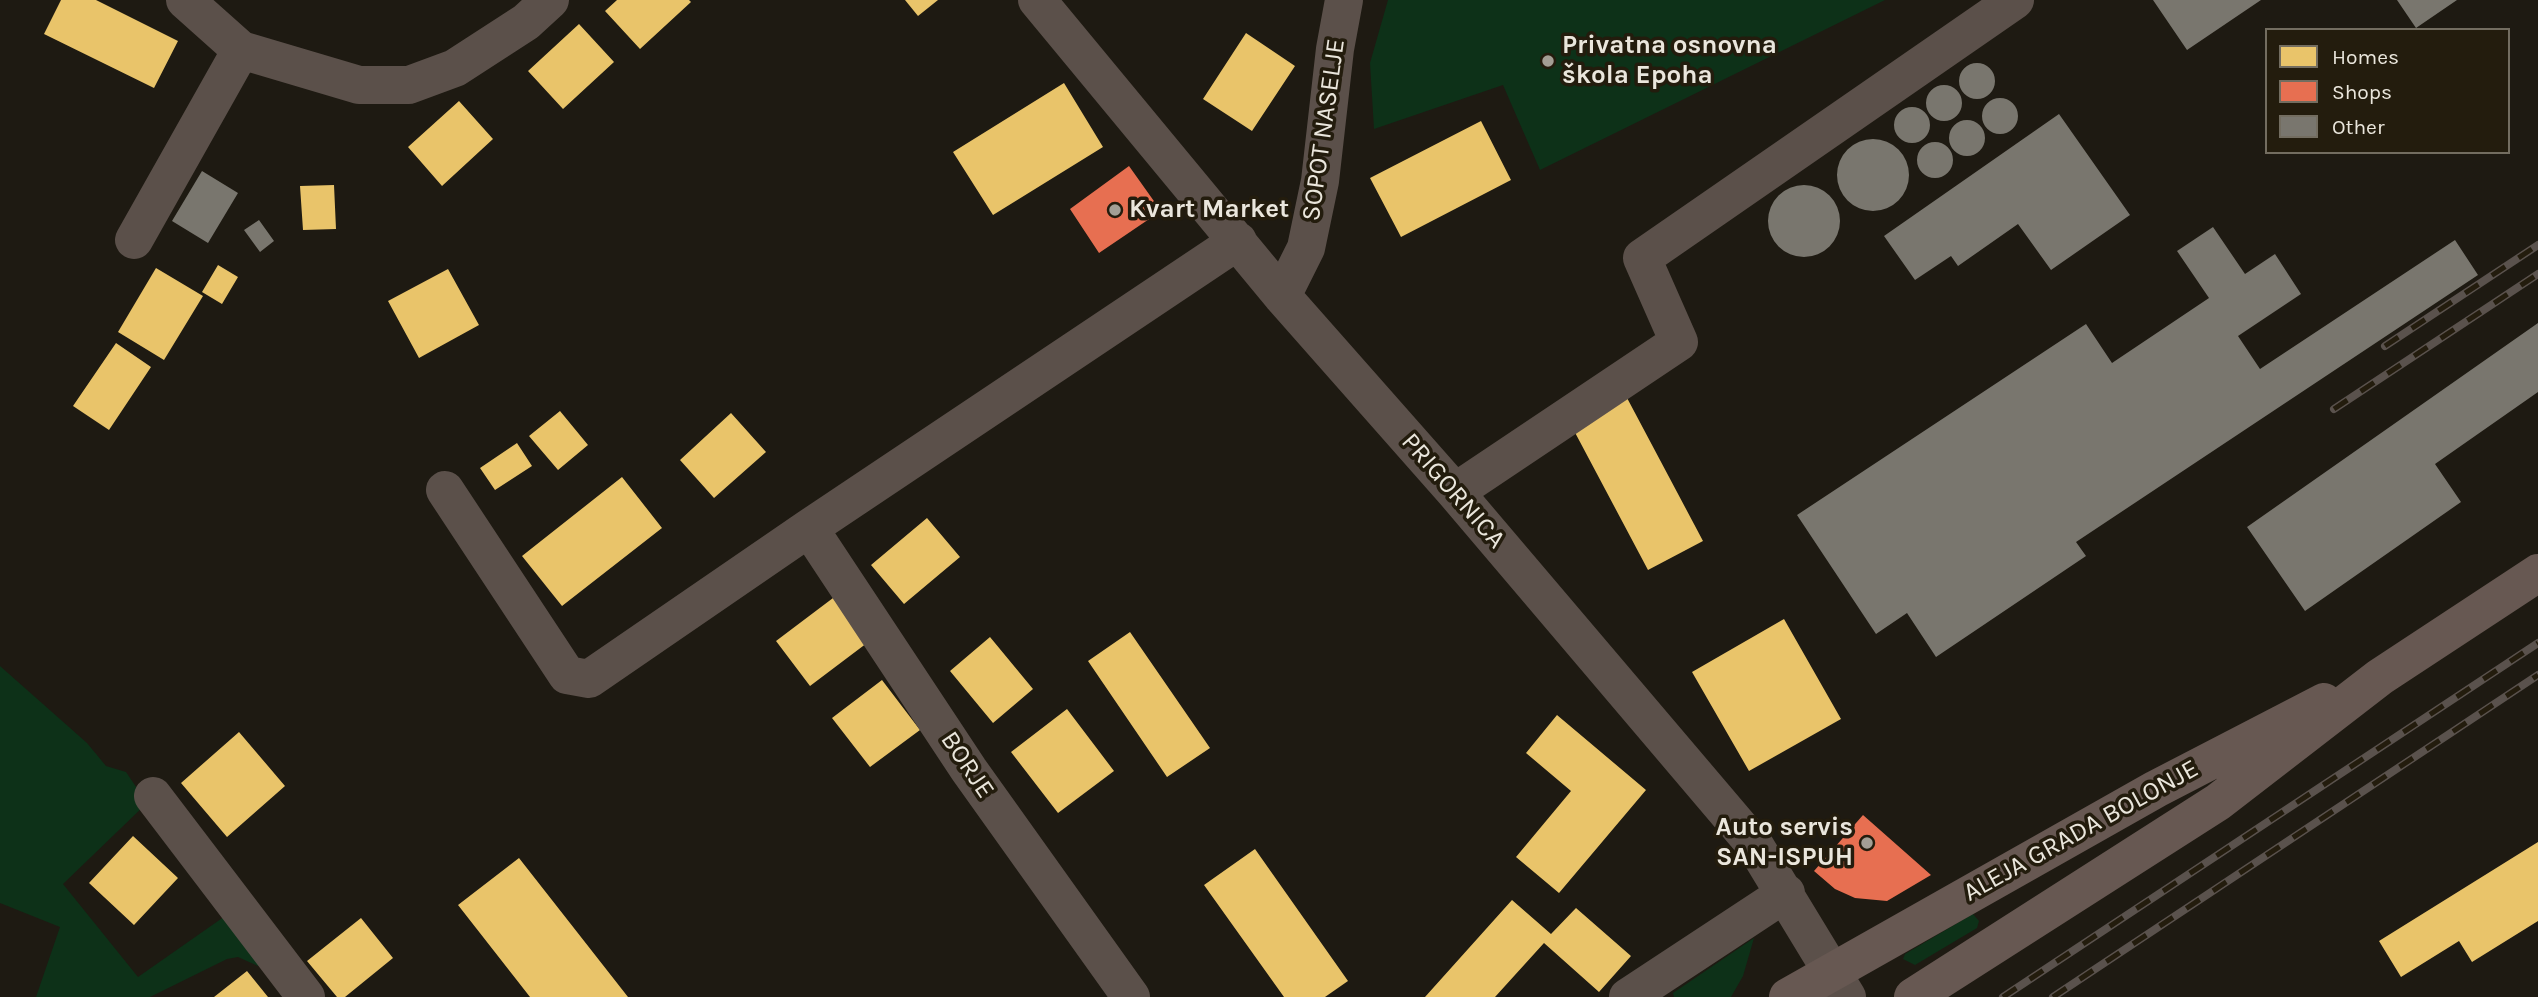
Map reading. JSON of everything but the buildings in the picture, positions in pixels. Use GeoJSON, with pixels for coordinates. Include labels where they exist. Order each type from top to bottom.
{"type":"FeatureCollection","features":[{"type":"Feature","properties":{"kind":"main road","name":"ALEJA GRADA BOLONJE"},"geometry":{"type":"LineString","coordinates":[[1913,997],[2218,802],[2380,677],[2538,573]]}},
{"type":"Feature","properties":{"kind":"main road","name":"ALEJA GRADA BOLONJE"},"geometry":{"type":"LineString","coordinates":[[1788,997],[1839,984],[2156,789],[2304,711],[2380,677]]}},
{"type":"Feature","properties":{"kind":"street"},"geometry":{"type":"LineString","coordinates":[[185,0],[241,50],[359,85],[409,85],[456,68],[526,22],[550,0]]}},
{"type":"Feature","properties":{"kind":"street","name":"PRIGORNICA"},"geometry":{"type":"LineString","coordinates":[[1037,0],[1282,296],[1455,492],[1754,844],[1839,984]]}},
{"type":"Feature","properties":{"kind":"street","name":"SOPOT NASELJE"},"geometry":{"type":"LineString","coordinates":[[1282,296],[1306,248],[1321,181],[1335,48],[1344,0]]}},
{"type":"Feature","properties":{"kind":"street"},"geometry":{"type":"LineString","coordinates":[[1455,492],[1679,342],[1642,258],[2015,0]]}},
{"type":"Feature","properties":{"kind":"street"},"geometry":{"type":"LineString","coordinates":[[134,240],[241,50]]}},
{"type":"Feature","properties":{"kind":"street"},"geometry":{"type":"LineString","coordinates":[[445,490],[567,675],[589,679],[808,527],[1238,241]]}},
{"type":"Feature","properties":{"kind":"street","name":"BORJE"},"geometry":{"type":"LineString","coordinates":[[808,527],[969,770],[1131,997]]}},
{"type":"Feature","properties":{"kind":"street"},"geometry":{"type":"LineString","coordinates":[[153,796],[306,997]]}},
{"type":"Feature","properties":{"kind":"street"},"geometry":{"type":"LineString","coordinates":[[1628,997],[1786,893]]}},
{"type":"Feature","properties":{"kind":"green space","name":"Privatna osnovna škola Epoha"},"geometry":{"type":"Polygon","coordinates":[[[1388,0],[1885,0],[1540,170],[1503,85],[1374,129],[1370,63],[1388,0]]]}},
{"type":"Feature","properties":{"kind":"green space"},"geometry":{"type":"Polygon","coordinates":[[[0,666],[87,743],[106,766],[126,772],[147,803],[63,884],[138,977],[228,914],[263,963],[258,966],[238,957],[227,959],[150,997],[36,997],[60,927],[0,903],[0,666]]]}},
{"type":"Feature","properties":{"kind":"green space"},"geometry":{"type":"Polygon","coordinates":[[[1973,914],[1979,921],[1977,928],[1915,965],[1903,959],[1905,954],[1973,914]]]}},
{"type":"Feature","properties":{"kind":"green space"},"geometry":{"type":"Polygon","coordinates":[[[1754,938],[1743,976],[1731,997],[1674,997],[1673,993],[1754,938]]]}},
{"type":"Feature","properties":{"kind":"railway"},"geometry":{"type":"LineString","coordinates":[[2385,346],[2538,245]]}},
{"type":"Feature","properties":{"kind":"railway"},"geometry":{"type":"LineString","coordinates":[[2334,409],[2538,274]]}},
{"type":"Feature","properties":{"kind":"railway"},"geometry":{"type":"LineString","coordinates":[[2003,997],[2538,643]]}},
{"type":"Feature","properties":{"kind":"railway"},"geometry":{"type":"LineString","coordinates":[[2053,997],[2538,675]]}},
{"type":"Feature","properties":{"kind":"place","name":"Privatna osnovna škola Epoha"},"geometry":{"type":"Point","coordinates":[1548,61]}},
{"type":"Feature","properties":{"kind":"place","name":"Kvart Market"},"geometry":{"type":"Point","coordinates":[1115,210]}},
{"type":"Feature","properties":{"kind":"place","name":"Auto servis SAN-ISPUH"},"geometry":{"type":"Point","coordinates":[1867,843]}}]}
